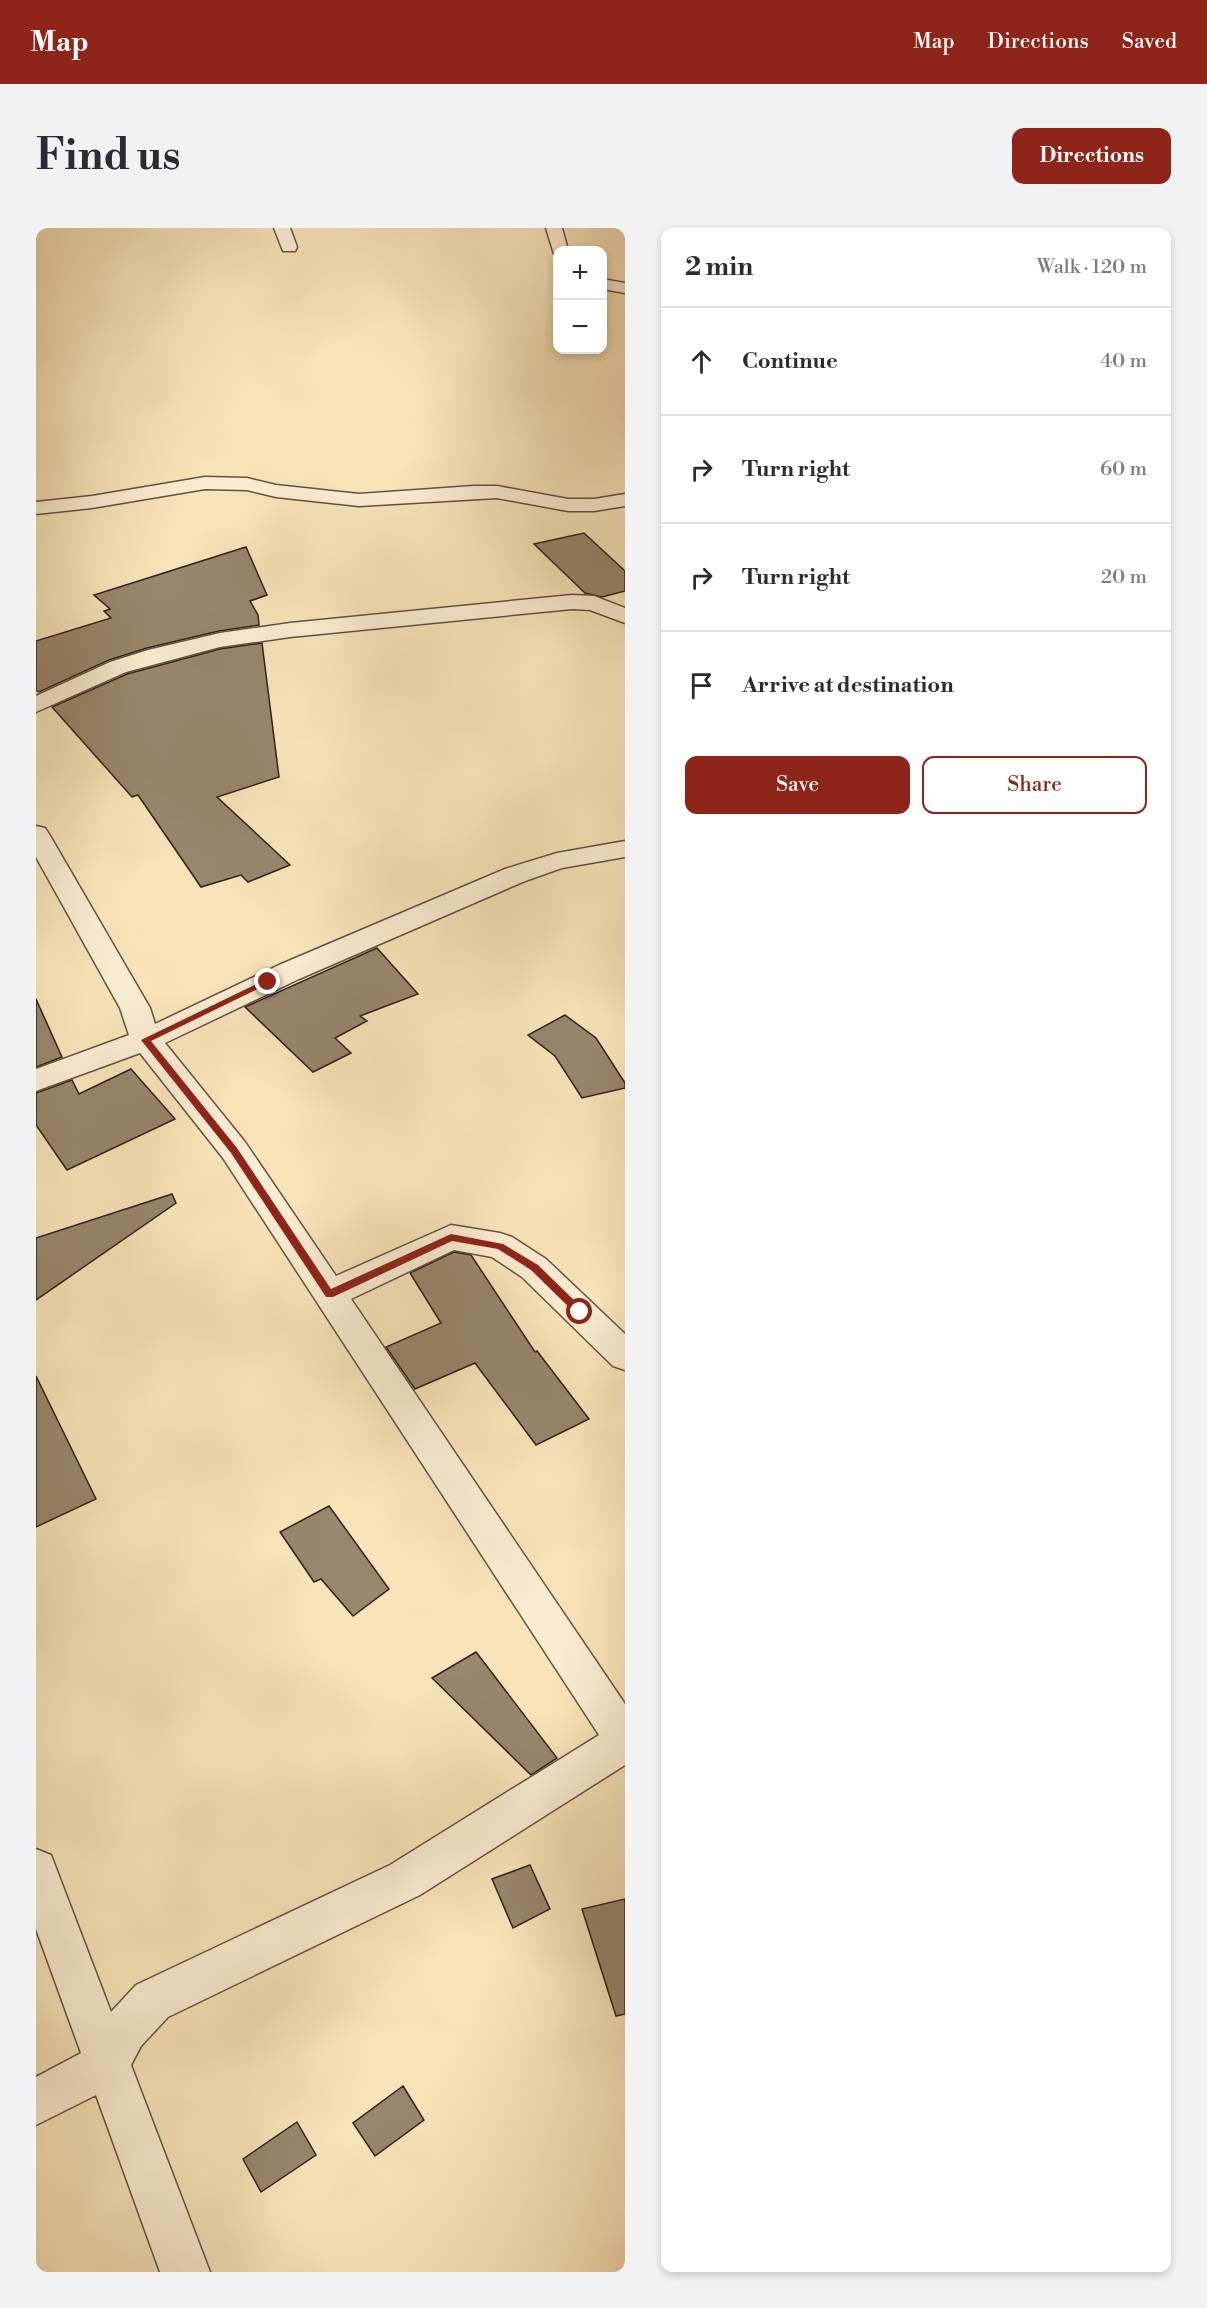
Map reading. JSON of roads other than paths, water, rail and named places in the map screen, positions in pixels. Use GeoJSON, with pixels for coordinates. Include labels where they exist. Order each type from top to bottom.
{"type":"FeatureCollection","features":[{"type":"Feature","properties":{"kind":"street"},"geometry":{"type":"LineString","coordinates":[[282,228],[289,247]]}},
{"type":"Feature","properties":{"kind":"street"},"geometry":{"type":"LineString","coordinates":[[554,228],[559,246]]}},
{"type":"Feature","properties":{"kind":"street"},"geometry":{"type":"LineString","coordinates":[[607,285],[625,288]]}},
{"type":"Feature","properties":{"kind":"street"},"geometry":{"type":"LineString","coordinates":[[36,508],[92,502],[205,483],[247,484],[276,491],[359,500],[497,492],[568,505],[594,505],[625,500]]}},
{"type":"Feature","properties":{"kind":"street"},"geometry":{"type":"LineString","coordinates":[[36,705],[118,667],[156,655],[220,640],[290,630],[572,602],[594,603],[625,616]]}},
{"type":"Feature","properties":{"kind":"street"},"geometry":{"type":"LineString","coordinates":[[36,834],[135,1008],[146,1040],[234,1150],[625,1740],[405,1880],[152,2001],[125,2030],[108,2063],[36,2102]]}},
{"type":"Feature","properties":{"kind":"street"},"geometry":{"type":"LineString","coordinates":[[36,1080],[146,1040],[289,972],[515,875],[557,861],[625,849]]}},
{"type":"Feature","properties":{"kind":"street"},"geometry":{"type":"LineString","coordinates":[[329,1294],[451,1237],[500,1246],[534,1268],[625,1356]]}},
{"type":"Feature","properties":{"kind":"street"},"geometry":{"type":"LineString","coordinates":[[36,1870],[185,2272]]}}]}
